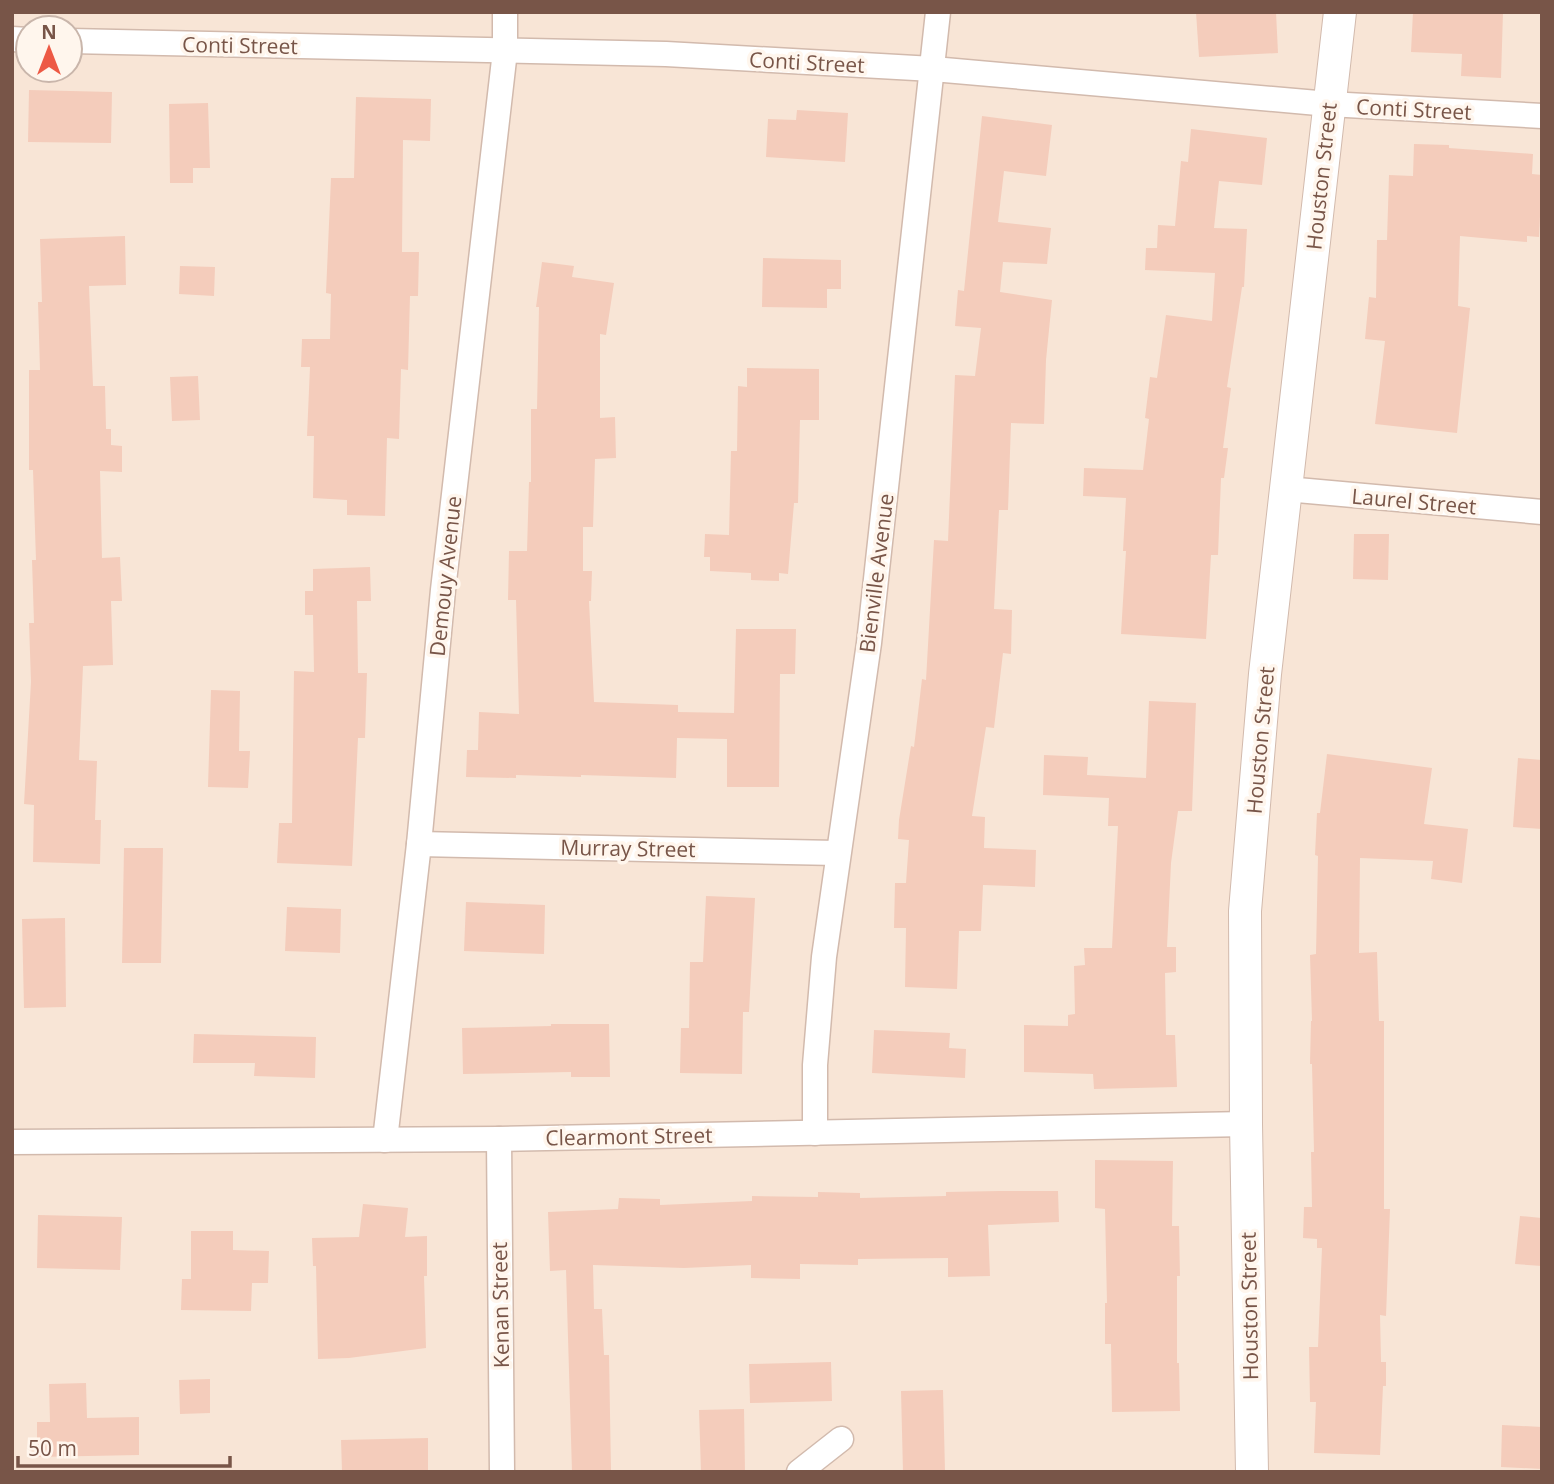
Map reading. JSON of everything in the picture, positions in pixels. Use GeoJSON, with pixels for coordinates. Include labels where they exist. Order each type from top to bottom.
{"type":"FeatureCollection","features":[{"type":"Feature","properties":{"kind":"street","name":"Demouy Avenue"},"geometry":{"type":"LineString","coordinates":[[385,1140],[419,844],[443,590],[505,51],[505,12]]}},
{"type":"Feature","properties":{"kind":"street","name":"Bienville Avenue"},"geometry":{"type":"LineString","coordinates":[[816,1133],[815,1065],[824,957],[869,643],[938,12]]}},
{"type":"Feature","properties":{"kind":"street","name":"Houston Street"},"geometry":{"type":"LineString","coordinates":[[1252,1472],[1245,911],[1265,674],[1340,12]]}},
{"type":"Feature","properties":{"kind":"street","name":"Conti Street"},"geometry":{"type":"LineString","coordinates":[[84,41],[666,54],[933,69],[1329,104],[1542,116]]}},
{"type":"Feature","properties":{"kind":"street","name":"Laurel Street"},"geometry":{"type":"LineString","coordinates":[[1286,489],[1542,512]]}},
{"type":"Feature","properties":{"kind":"street","name":"Murray Street"},"geometry":{"type":"LineString","coordinates":[[419,844],[837,853]]}},
{"type":"Feature","properties":{"kind":"street","name":"Clearmont Street"},"geometry":{"type":"LineString","coordinates":[[12,1142],[499,1139],[1246,1124]]}},
{"type":"Feature","properties":{"kind":"street","name":"Kenan Street"},"geometry":{"type":"LineString","coordinates":[[499,1139],[502,1472]]}},
{"type":"Feature","properties":{"kind":"street"},"geometry":{"type":"LineString","coordinates":[[799,1472],[841,1438]]}},
{"type":"Feature","properties":{"kind":"shaded area"},"geometry":{"type":"Polygon","coordinates":[[[12,12],[1542,12],[1542,1472],[12,1472],[12,12]]]}},
{"type":"Feature","properties":{"kind":"building"},"geometry":{"type":"Polygon","coordinates":[[[1196,12],[1276,12],[1278,53],[1199,57],[1196,12]]]}},
{"type":"Feature","properties":{"kind":"building"},"geometry":{"type":"Polygon","coordinates":[[[1413,12],[1503,12],[1501,78],[1461,76],[1462,54],[1411,52],[1413,12]]]}},
{"type":"Feature","properties":{"kind":"building"},"geometry":{"type":"Polygon","coordinates":[[[29,90],[112,92],[111,143],[28,142],[29,90]]]}},
{"type":"Feature","properties":{"kind":"building"},"geometry":{"type":"Polygon","coordinates":[[[356,97],[431,99],[430,141],[403,140],[402,252],[419,252],[418,296],[410,296],[408,370],[401,369],[399,439],[387,438],[385,516],[347,515],[347,500],[313,498],[314,436],[307,436],[310,367],[301,367],[302,339],[330,339],[331,294],[326,293],[331,178],[354,178],[356,97]]]}},
{"type":"Feature","properties":{"kind":"building"},"geometry":{"type":"Polygon","coordinates":[[[208,103],[210,168],[193,168],[193,183],[170,183],[169,104],[208,103]]]}},
{"type":"Feature","properties":{"kind":"building"},"geometry":{"type":"Polygon","coordinates":[[[797,110],[848,113],[845,162],[766,157],[768,119],[796,120],[797,110]]]}},
{"type":"Feature","properties":{"kind":"building"},"geometry":{"type":"Polygon","coordinates":[[[982,116],[1052,125],[1046,176],[1004,171],[998,222],[1051,228],[1047,264],[1003,262],[1000,292],[1052,300],[1046,360],[1044,424],[1011,423],[1008,510],[999,510],[994,609],[1012,610],[1011,654],[1003,653],[994,728],[986,727],[972,816],[985,817],[984,848],[1036,850],[1035,887],[983,885],[981,931],[959,931],[957,989],[905,987],[906,928],[894,928],[895,883],[906,883],[909,840],[898,839],[899,820],[911,746],[914,747],[922,679],[926,680],[934,540],[948,541],[955,375],[975,376],[981,328],[955,326],[958,290],[964,291],[982,116]]]}},
{"type":"Feature","properties":{"kind":"building"},"geometry":{"type":"Polygon","coordinates":[[[1191,129],[1267,138],[1262,185],[1219,181],[1214,228],[1247,229],[1244,287],[1227,387],[1231,388],[1223,448],[1228,448],[1224,478],[1221,478],[1218,555],[1211,555],[1206,639],[1121,634],[1126,498],[1083,496],[1084,468],[1143,470],[1149,419],[1145,418],[1150,377],[1157,378],[1166,315],[1212,321],[1215,273],[1145,270],[1146,248],[1157,248],[1158,225],[1175,226],[1181,161],[1188,162],[1191,129]]]}},
{"type":"Feature","properties":{"kind":"building"},"geometry":{"type":"Polygon","coordinates":[[[1414,144],[1533,154],[1532,174],[1542,175],[1539,237],[1527,236],[1527,242],[1460,236],[1458,306],[1470,308],[1457,433],[1375,424],[1385,341],[1365,339],[1369,297],[1376,298],[1377,240],[1387,240],[1389,175],[1413,176],[1414,144]]]}},
{"type":"Feature","properties":{"kind":"building"},"geometry":{"type":"Polygon","coordinates":[[[125,236],[126,285],[89,286],[93,386],[105,386],[106,429],[111,429],[111,445],[122,446],[122,472],[100,471],[102,558],[120,557],[122,601],[111,601],[113,665],[83,666],[79,760],[97,761],[95,820],[101,820],[100,864],[33,862],[34,805],[24,804],[31,682],[29,623],[34,623],[32,560],[36,560],[33,470],[29,470],[29,370],[40,370],[40,239],[125,236]]]}},
{"type":"Feature","properties":{"kind":"building"},"geometry":{"type":"Polygon","coordinates":[[[763,258],[841,260],[841,289],[827,289],[827,308],[762,307],[763,258]]]}},
{"type":"Feature","properties":{"kind":"building"},"geometry":{"type":"Polygon","coordinates":[[[542,262],[574,266],[572,277],[614,283],[606,335],[600,334],[600,418],[615,417],[616,458],[595,459],[593,527],[583,527],[583,571],[592,571],[589,601],[594,702],[678,705],[678,712],[734,713],[736,629],[796,629],[795,674],[780,674],[779,787],[727,787],[727,739],[677,738],[676,778],[581,775],[466,777],[467,750],[478,750],[479,712],[519,714],[516,600],[508,600],[509,551],[527,551],[531,409],[537,409],[539,307],[536,307],[542,262]]]}},
{"type":"Feature","properties":{"kind":"building"},"geometry":{"type":"Polygon","coordinates":[[[180,266],[215,267],[214,296],[179,294],[180,266]]]}},
{"type":"Feature","properties":{"kind":"building"},"geometry":{"type":"Polygon","coordinates":[[[747,368],[819,369],[819,420],[800,420],[798,503],[794,503],[788,574],[779,573],[779,581],[751,580],[751,573],[710,571],[710,557],[704,557],[705,534],[729,535],[731,451],[737,451],[738,386],[747,387],[747,368]]]}},
{"type":"Feature","properties":{"kind":"building"},"geometry":{"type":"Polygon","coordinates":[[[198,376],[200,420],[172,421],[170,377],[198,376]]]}},
{"type":"Feature","properties":{"kind":"building"},"geometry":{"type":"Polygon","coordinates":[[[1354,534],[1389,534],[1388,580],[1353,579],[1354,534]]]}},
{"type":"Feature","properties":{"kind":"building"},"geometry":{"type":"Polygon","coordinates":[[[370,567],[371,601],[357,601],[358,673],[367,673],[365,738],[358,738],[352,866],[277,863],[279,823],[292,823],[294,671],[314,672],[313,615],[305,615],[305,591],[313,591],[313,569],[370,567]]]}},
{"type":"Feature","properties":{"kind":"building"},"geometry":{"type":"Polygon","coordinates":[[[211,690],[240,691],[239,751],[250,751],[248,788],[208,787],[211,690]]]}},
{"type":"Feature","properties":{"kind":"building"},"geometry":{"type":"Polygon","coordinates":[[[1149,701],[1196,703],[1192,811],[1178,811],[1171,863],[1167,947],[1176,947],[1176,972],[1165,973],[1166,1035],[1175,1035],[1177,1087],[1094,1089],[1093,1074],[1024,1072],[1024,1025],[1068,1026],[1068,1015],[1075,1014],[1074,966],[1085,965],[1084,948],[1112,948],[1118,826],[1108,826],[1109,798],[1043,795],[1044,755],[1088,757],[1087,775],[1146,778],[1149,701]]]}},
{"type":"Feature","properties":{"kind":"building"},"geometry":{"type":"Polygon","coordinates":[[[1327,754],[1432,768],[1424,824],[1468,829],[1462,883],[1431,879],[1433,861],[1360,858],[1359,953],[1377,952],[1379,1021],[1384,1021],[1384,1209],[1390,1209],[1386,1316],[1380,1315],[1381,1362],[1386,1362],[1386,1386],[1383,1386],[1380,1455],[1314,1453],[1316,1402],[1310,1402],[1309,1347],[1318,1347],[1322,1248],[1317,1248],[1317,1239],[1303,1238],[1304,1207],[1312,1207],[1311,1152],[1314,1152],[1310,1064],[1310,955],[1316,954],[1317,813],[1320,813],[1327,754]]]}},
{"type":"Feature","properties":{"kind":"building"},"geometry":{"type":"Polygon","coordinates":[[[1518,758],[1542,760],[1542,829],[1513,827],[1518,758]]]}},
{"type":"Feature","properties":{"kind":"building"},"geometry":{"type":"Polygon","coordinates":[[[124,848],[163,848],[161,963],[122,963],[124,848]]]}},
{"type":"Feature","properties":{"kind":"building"},"geometry":{"type":"Polygon","coordinates":[[[706,896],[755,898],[749,1012],[743,1012],[742,1074],[680,1073],[681,1028],[689,1028],[690,962],[703,962],[706,896]]]}},
{"type":"Feature","properties":{"kind":"building"},"geometry":{"type":"Polygon","coordinates":[[[466,902],[545,905],[544,954],[464,951],[466,902]]]}},
{"type":"Feature","properties":{"kind":"building"},"geometry":{"type":"Polygon","coordinates":[[[287,907],[341,909],[340,953],[285,951],[287,907]]]}},
{"type":"Feature","properties":{"kind":"building"},"geometry":{"type":"Polygon","coordinates":[[[65,918],[66,1007],[24,1008],[22,919],[65,918]]]}},
{"type":"Feature","properties":{"kind":"building"},"geometry":{"type":"Polygon","coordinates":[[[609,1024],[610,1077],[571,1077],[571,1072],[463,1074],[462,1028],[609,1024]]]}},
{"type":"Feature","properties":{"kind":"building"},"geometry":{"type":"Polygon","coordinates":[[[874,1030],[950,1033],[949,1048],[966,1049],[965,1078],[872,1073],[874,1030]]]}},
{"type":"Feature","properties":{"kind":"building"},"geometry":{"type":"Polygon","coordinates":[[[194,1034],[316,1037],[315,1078],[254,1076],[255,1063],[193,1063],[194,1034]]]}},
{"type":"Feature","properties":{"kind":"building"},"geometry":{"type":"Polygon","coordinates":[[[1095,1160],[1173,1161],[1172,1226],[1179,1226],[1177,1363],[1180,1411],[1112,1412],[1111,1344],[1105,1344],[1105,1209],[1095,1208],[1095,1160]]]}},
{"type":"Feature","properties":{"kind":"building"},"geometry":{"type":"Polygon","coordinates":[[[1058,1191],[1059,1222],[988,1225],[990,1276],[948,1277],[948,1258],[858,1259],[858,1265],[800,1264],[800,1279],[751,1278],[751,1265],[684,1268],[593,1265],[594,1309],[602,1309],[604,1355],[609,1355],[611,1472],[572,1472],[566,1270],[550,1271],[548,1212],[618,1209],[619,1198],[660,1199],[660,1205],[752,1201],[752,1196],[818,1197],[818,1192],[860,1193],[860,1198],[946,1196],[946,1192],[1058,1191]]]}},
{"type":"Feature","properties":{"kind":"building"},"geometry":{"type":"Polygon","coordinates":[[[363,1204],[408,1208],[405,1237],[427,1236],[427,1276],[424,1276],[426,1348],[349,1358],[318,1359],[316,1266],[313,1266],[312,1238],[359,1237],[363,1204]]]}},
{"type":"Feature","properties":{"kind":"building"},"geometry":{"type":"Polygon","coordinates":[[[38,1215],[122,1217],[120,1270],[37,1268],[38,1215]]]}},
{"type":"Feature","properties":{"kind":"building"},"geometry":{"type":"Polygon","coordinates":[[[1520,1216],[1542,1218],[1542,1266],[1515,1264],[1520,1216]]]}},
{"type":"Feature","properties":{"kind":"building"},"geometry":{"type":"Polygon","coordinates":[[[191,1231],[233,1231],[233,1250],[269,1251],[268,1283],[252,1283],[251,1311],[181,1310],[182,1279],[191,1279],[191,1231]]]}},
{"type":"Feature","properties":{"kind":"building"},"geometry":{"type":"Polygon","coordinates":[[[831,1362],[832,1401],[750,1403],[749,1364],[831,1362]]]}},
{"type":"Feature","properties":{"kind":"building"},"geometry":{"type":"Polygon","coordinates":[[[210,1379],[210,1413],[180,1414],[179,1380],[210,1379]]]}},
{"type":"Feature","properties":{"kind":"building"},"geometry":{"type":"Polygon","coordinates":[[[86,1383],[87,1418],[139,1417],[139,1455],[37,1457],[37,1422],[50,1422],[49,1384],[86,1383]]]}},
{"type":"Feature","properties":{"kind":"building"},"geometry":{"type":"Polygon","coordinates":[[[943,1390],[945,1471],[903,1472],[901,1391],[943,1390]]]}},
{"type":"Feature","properties":{"kind":"building"},"geometry":{"type":"Polygon","coordinates":[[[744,1409],[745,1472],[701,1472],[699,1410],[744,1409]]]}},
{"type":"Feature","properties":{"kind":"building"},"geometry":{"type":"Polygon","coordinates":[[[1502,1425],[1542,1427],[1542,1469],[1501,1467],[1502,1425]]]}},
{"type":"Feature","properties":{"kind":"building"},"geometry":{"type":"Polygon","coordinates":[[[428,1438],[428,1472],[342,1472],[341,1440],[428,1438]]]}}]}
